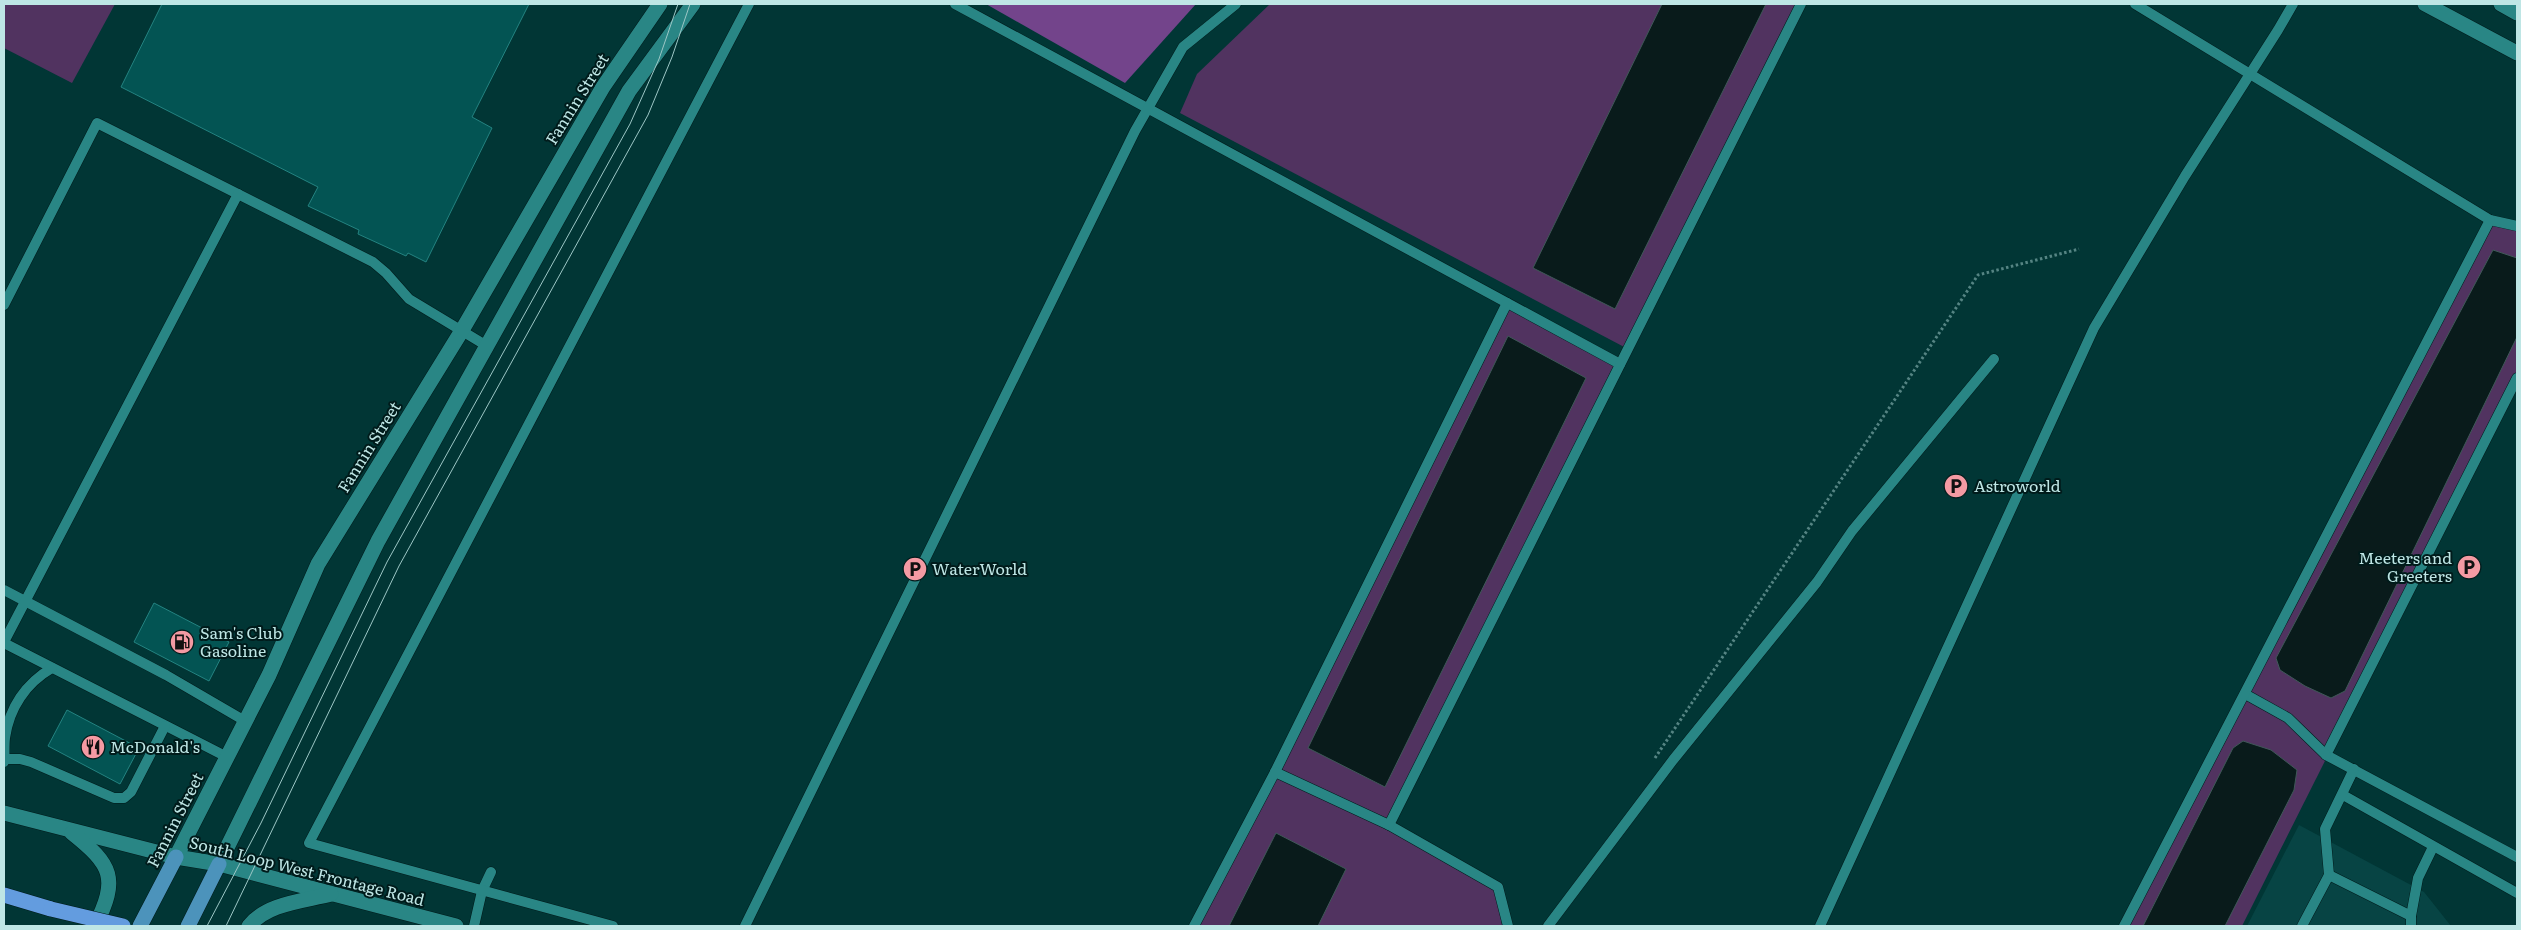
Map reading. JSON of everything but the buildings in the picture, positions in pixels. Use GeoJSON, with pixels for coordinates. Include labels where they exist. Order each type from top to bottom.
{"type":"FeatureCollection","features":[{"type":"Feature","properties":{"kind":"highway"},"geometry":{"type":"LineString","coordinates":[[4,895],[51,909],[123,926]]}},
{"type":"Feature","properties":{"kind":"main road","name":"Fannin Street"},"geometry":{"type":"LineString","coordinates":[[140,926],[278,656],[318,564],[377,465],[461,332],[598,95],[660,4]]}},
{"type":"Feature","properties":{"kind":"main road"},"geometry":{"type":"LineString","coordinates":[[188,926],[378,541],[629,91],[693,4]]}},
{"type":"Feature","properties":{"kind":"main road"},"geometry":{"type":"LineString","coordinates":[[2425,4],[2517,53]]}},
{"type":"Feature","properties":{"kind":"main road"},"geometry":{"type":"LineString","coordinates":[[2501,4],[2517,13]]}},
{"type":"Feature","properties":{"kind":"main road","name":"South Loop West Frontage Road"},"geometry":{"type":"LineString","coordinates":[[4,813],[176,857],[219,864],[456,926]]}},
{"type":"Feature","properties":{"kind":"main road"},"geometry":{"type":"LineString","coordinates":[[67,829],[98,854],[107,868],[109,886],[107,896],[95,926]]}},
{"type":"Feature","properties":{"kind":"main road"},"geometry":{"type":"LineString","coordinates":[[249,926],[266,912],[276,908],[333,894]]}},
{"type":"Feature","properties":{"kind":"lane"},"geometry":{"type":"LineString","coordinates":[[612,926],[309,843],[749,4]]}},
{"type":"Feature","properties":{"kind":"lane"},"geometry":{"type":"LineString","coordinates":[[955,4],[1620,364]]}},
{"type":"Feature","properties":{"kind":"lane"},"geometry":{"type":"LineString","coordinates":[[745,926],[1147,109],[1183,47],[1236,4]]}},
{"type":"Feature","properties":{"kind":"lane"},"geometry":{"type":"LineString","coordinates":[[1389,826],[1801,4]]}},
{"type":"Feature","properties":{"kind":"lane"},"geometry":{"type":"LineString","coordinates":[[2135,4],[2490,220],[2517,226]]}},
{"type":"Feature","properties":{"kind":"lane"},"geometry":{"type":"LineString","coordinates":[[1820,926],[2094,328],[2185,176],[2293,4]]}},
{"type":"Feature","properties":{"kind":"lane"},"geometry":{"type":"LineString","coordinates":[[4,305],[97,123],[373,262],[386,273],[402,294],[461,332],[487,346]]}},
{"type":"Feature","properties":{"kind":"lane"},"geometry":{"type":"LineString","coordinates":[[227,757],[4,642],[238,194]]}},
{"type":"Feature","properties":{"kind":"lane"},"geometry":{"type":"LineString","coordinates":[[2124,926],[2490,220]]}},
{"type":"Feature","properties":{"kind":"lane"},"geometry":{"type":"LineString","coordinates":[[1194,926],[1275,772],[1507,303]]}},
{"type":"Feature","properties":{"kind":"lane"},"geometry":{"type":"LineString","coordinates":[[1548,926],[1673,760],[1817,582],[1852,531],[1994,359]]}},
{"type":"Feature","properties":{"kind":"lane"},"geometry":{"type":"LineString","coordinates":[[2326,755],[2517,378]]}},
{"type":"Feature","properties":{"kind":"lane"},"geometry":{"type":"LineString","coordinates":[[4,590],[166,675],[245,721]]}},
{"type":"Feature","properties":{"kind":"lane"},"geometry":{"type":"LineString","coordinates":[[52,668],[36,677],[18,701],[8,723],[4,761],[20,759],[31,762],[114,798],[124,798],[131,792],[165,726]]}},
{"type":"Feature","properties":{"kind":"lane"},"geometry":{"type":"LineString","coordinates":[[2245,694],[2288,718],[2326,755],[2517,857]]}},
{"type":"Feature","properties":{"kind":"lane"},"geometry":{"type":"LineString","coordinates":[[2302,926],[2329,875],[2325,829],[2354,770]]}},
{"type":"Feature","properties":{"kind":"lane"},"geometry":{"type":"LineString","coordinates":[[1275,772],[1389,826],[1498,887],[1508,926]]}},
{"type":"Feature","properties":{"kind":"lane"},"geometry":{"type":"LineString","coordinates":[[2343,795],[2434,848],[2517,893]]}},
{"type":"Feature","properties":{"kind":"lane"},"geometry":{"type":"LineString","coordinates":[[2329,875],[2411,921],[2418,878],[2434,848]]}},
{"type":"Feature","properties":{"kind":"lane"},"geometry":{"type":"LineString","coordinates":[[474,926],[482,891],[491,872]]}},
{"type":"Feature","properties":{"kind":"path"},"geometry":{"type":"LineString","coordinates":[[1650,765],[1978,275],[2079,249]]}},
{"type":"Feature","properties":{"kind":"shaded area"},"geometry":{"type":"Polygon","coordinates":[[[4,4],[115,4],[72,83],[4,48],[4,4]]]}},
{"type":"Feature","properties":{"kind":"shaded area"},"geometry":{"type":"Polygon","coordinates":[[[986,4],[1196,4],[1125,83],[986,4]]]}},
{"type":"Feature","properties":{"kind":"shaded area"},"geometry":{"type":"Polygon","coordinates":[[[1270,4],[1798,4],[1628,349],[1180,113],[1197,74],[1270,4]]]}},
{"type":"Feature","properties":{"kind":"shaded area"},"geometry":{"type":"Polygon","coordinates":[[[1662,4],[1766,4],[1615,309],[1533,268],[1662,4]]]}},
{"type":"Feature","properties":{"kind":"shaded area"},"geometry":{"type":"Polygon","coordinates":[[[2490,220],[2517,231],[2517,379],[2242,926],[2125,926],[2490,220]]]}},
{"type":"Feature","properties":{"kind":"shaded area"},"geometry":{"type":"Polygon","coordinates":[[[2493,250],[2517,258],[2517,337],[2345,691],[2331,698],[2305,686],[2280,670],[2276,658],[2493,250]]]}},
{"type":"Feature","properties":{"kind":"shaded area"},"geometry":{"type":"Polygon","coordinates":[[[1507,303],[1620,364],[1389,825],[1293,781],[1498,887],[1502,926],[1194,926],[1507,303]]]}},
{"type":"Feature","properties":{"kind":"shaded area"},"geometry":{"type":"Polygon","coordinates":[[[1508,336],[1586,378],[1385,787],[1308,748],[1508,336]]]}},
{"type":"Feature","properties":{"kind":"shaded area"},"geometry":{"type":"Polygon","coordinates":[[[2243,741],[2271,750],[2297,770],[2294,790],[2225,926],[2143,926],[2233,748],[2243,741]]]}},
{"type":"Feature","properties":{"kind":"shaded area"},"geometry":{"type":"Polygon","coordinates":[[[2299,825],[2424,892],[2451,926],[2247,926],[2299,825]]]}},
{"type":"Feature","properties":{"kind":"shaded area"},"geometry":{"type":"Polygon","coordinates":[[[1276,833],[1346,869],[1318,926],[1229,926],[1276,833]]]}},
{"type":"Feature","properties":{"kind":"tram line"},"geometry":{"type":"LineString","coordinates":[[207,926],[261,823],[387,562],[630,124],[659,59],[678,4]]}},
{"type":"Feature","properties":{"kind":"tram line"},"geometry":{"type":"LineString","coordinates":[[226,926],[399,566],[648,115],[672,57],[690,4]]}},
{"type":"Feature","properties":{"kind":"place","name":"Astroworld"},"geometry":{"type":"Point","coordinates":[1956,486]}},
{"type":"Feature","properties":{"kind":"place","name":"Meeters and Greeters"},"geometry":{"type":"Point","coordinates":[2469,567]}},
{"type":"Feature","properties":{"kind":"place","name":"WaterWorld"},"geometry":{"type":"Point","coordinates":[915,569]}},
{"type":"Feature","properties":{"kind":"place","name":"Sam's Club Gasoline"},"geometry":{"type":"Point","coordinates":[182,642]}},
{"type":"Feature","properties":{"kind":"place","name":"McDonald's"},"geometry":{"type":"Point","coordinates":[93,747]}}]}
